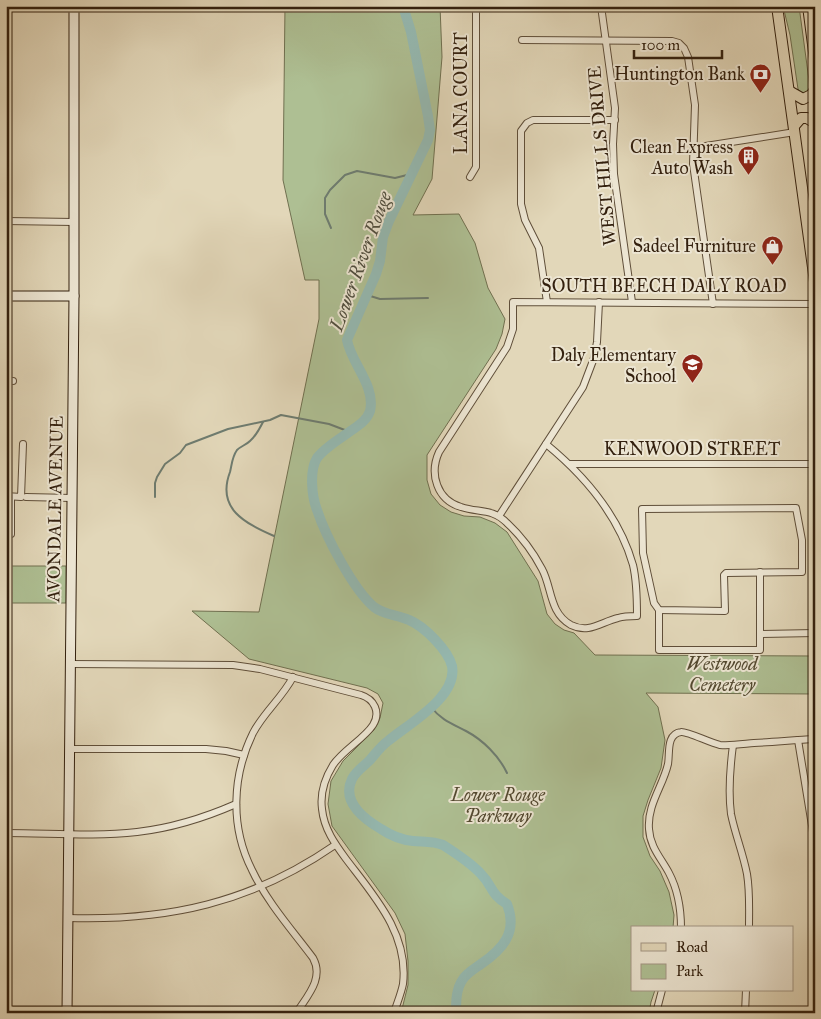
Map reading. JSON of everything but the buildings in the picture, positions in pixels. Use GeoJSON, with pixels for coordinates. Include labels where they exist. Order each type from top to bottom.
{"type":"FeatureCollection","features":[{"type":"Feature","properties":{"kind":"main road"},"geometry":{"type":"LineString","coordinates":[[777,6],[815,282]]}},
{"type":"Feature","properties":{"kind":"main road"},"geometry":{"type":"LineString","coordinates":[[808,6],[815,60]]}},
{"type":"Feature","properties":{"kind":"main road"},"geometry":{"type":"LineString","coordinates":[[789,91],[803,99],[811,95],[815,90]]}},
{"type":"Feature","properties":{"kind":"main road"},"geometry":{"type":"LineString","coordinates":[[795,129],[802,118],[807,118],[815,123]]}},
{"type":"Feature","properties":{"kind":"street","name":"AVONDALE AVENUE"},"geometry":{"type":"LineString","coordinates":[[67,1011],[74,296],[74,6]]}},
{"type":"Feature","properties":{"kind":"street","name":"LANA COURT"},"geometry":{"type":"LineString","coordinates":[[470,177],[476,167],[476,6]]}},
{"type":"Feature","properties":{"kind":"street","name":"WEST HILLS DRIVE"},"geometry":{"type":"LineString","coordinates":[[601,6],[615,108],[614,174],[632,302]]}},
{"type":"Feature","properties":{"kind":"street"},"geometry":{"type":"LineString","coordinates":[[522,40],[672,41],[684,48],[688,57],[695,105],[693,148],[696,186],[713,304]]}},
{"type":"Feature","properties":{"kind":"street"},"geometry":{"type":"LineString","coordinates":[[547,302],[539,248],[525,220],[520,195],[521,131],[533,120],[615,120]]}},
{"type":"Feature","properties":{"kind":"street"},"geometry":{"type":"LineString","coordinates":[[693,148],[795,129]]}},
{"type":"Feature","properties":{"kind":"street"},"geometry":{"type":"LineString","coordinates":[[6,221],[74,222]]}},
{"type":"Feature","properties":{"kind":"street"},"geometry":{"type":"LineString","coordinates":[[6,296],[74,296]]}},
{"type":"Feature","properties":{"kind":"street","name":"SOUTH BEECH DALY ROAD"},"geometry":{"type":"LineString","coordinates":[[499,516],[485,510],[461,507],[450,502],[442,495],[437,485],[434,468],[439,452],[507,347],[513,329],[513,302],[815,304]]}},
{"type":"Feature","properties":{"kind":"street"},"geometry":{"type":"LineString","coordinates":[[546,444],[570,464],[600,500],[624,540],[635,575],[637,616],[617,618],[588,629],[577,627],[565,621],[555,608],[547,580],[536,559],[516,532],[499,516],[546,444],[573,404],[589,373],[597,342],[599,302]]}},
{"type":"Feature","properties":{"kind":"street"},"geometry":{"type":"LineString","coordinates":[[11,534],[8,496],[21,497],[23,444]]}},
{"type":"Feature","properties":{"kind":"street","name":"KENWOOD STREET"},"geometry":{"type":"LineString","coordinates":[[570,464],[815,464]]}},
{"type":"Feature","properties":{"kind":"street"},"geometry":{"type":"LineString","coordinates":[[26,497],[72,498]]}},
{"type":"Feature","properties":{"kind":"street"},"geometry":{"type":"LineString","coordinates":[[659,610],[725,611],[724,575],[726,573],[760,572],[802,572],[802,540],[796,508],[642,509],[643,554],[654,603],[659,610],[659,650],[760,650],[760,572]]}},
{"type":"Feature","properties":{"kind":"street"},"geometry":{"type":"LineString","coordinates":[[760,634],[815,633]]}},
{"type":"Feature","properties":{"kind":"street"},"geometry":{"type":"LineString","coordinates":[[70,664],[220,664],[293,677],[366,696],[372,702],[376,708],[374,723],[336,762],[329,772],[322,800],[323,815],[336,844],[381,906],[399,942],[403,957],[403,975],[401,993],[395,1011]]}},
{"type":"Feature","properties":{"kind":"street"},"geometry":{"type":"LineString","coordinates":[[293,677],[261,720],[244,755],[238,778],[236,804],[243,848],[251,869],[316,965],[316,982],[297,1012]]}},
{"type":"Feature","properties":{"kind":"street"},"geometry":{"type":"LineString","coordinates":[[681,926],[681,911],[676,892],[669,874],[653,847],[648,828],[650,810],[666,772],[672,736],[684,731],[711,743],[722,745],[815,739]]}},
{"type":"Feature","properties":{"kind":"street"},"geometry":{"type":"LineString","coordinates":[[798,740],[815,844]]}},
{"type":"Feature","properties":{"kind":"street"},"geometry":{"type":"LineString","coordinates":[[733,745],[730,804],[734,830],[749,886],[749,926]]}},
{"type":"Feature","properties":{"kind":"street"},"geometry":{"type":"LineString","coordinates":[[69,749],[206,749],[244,755]]}},
{"type":"Feature","properties":{"kind":"street"},"geometry":{"type":"LineString","coordinates":[[6,833],[120,834],[157,829],[198,819],[236,804]]}},
{"type":"Feature","properties":{"kind":"street"},"geometry":{"type":"LineString","coordinates":[[68,918],[124,918],[168,913],[214,903],[261,886],[301,867],[336,844]]}},
{"type":"Feature","properties":{"kind":"street"},"geometry":{"type":"LineString","coordinates":[[656,1011],[661,992]]}},
{"type":"Feature","properties":{"kind":"street"},"geometry":{"type":"LineString","coordinates":[[745,1012],[746,992]]}},
{"type":"Feature","properties":{"kind":"street"},"geometry":{"type":"LineString","coordinates":[[6,1010],[297,1012],[438,1009],[559,1012],[815,1011]]}},
{"type":"Feature","properties":{"kind":"green space","name":"Lower Rouge Parkway"},"geometry":{"type":"Polygon","coordinates":[[[285,6],[440,6],[442,57],[432,179],[413,215],[459,214],[475,243],[488,288],[505,319],[496,349],[427,455],[427,480],[431,494],[440,505],[451,512],[464,516],[480,517],[495,523],[507,532],[538,581],[547,614],[555,624],[564,630],[574,633],[595,655],[815,656],[815,694],[646,693],[658,707],[665,740],[661,768],[643,816],[643,837],[650,856],[660,871],[669,892],[674,915],[673,926],[631,926],[631,992],[654,992],[649,1013],[401,1013],[408,985],[405,934],[395,913],[332,826],[328,804],[331,781],[343,761],[374,730],[380,718],[383,703],[378,694],[367,688],[249,659],[192,611],[259,612],[319,319],[319,280],[305,280],[283,180],[285,6]]]}},
{"type":"Feature","properties":{"kind":"green space"},"geometry":{"type":"Polygon","coordinates":[[[783,6],[799,6],[810,88],[809,92],[803,94],[798,89],[790,35],[783,6]]]}},
{"type":"Feature","properties":{"kind":"green space"},"geometry":{"type":"Polygon","coordinates":[[[6,566],[66,566],[66,603],[6,603],[6,566]]]}},
{"type":"Feature","properties":{"kind":"waterway","name":"Lower River Rouge"},"geometry":{"type":"LineString","coordinates":[[403,6],[411,32],[430,130],[428,140],[389,221],[383,237],[380,261],[376,274],[347,340],[349,349],[370,393],[370,411],[362,422],[320,454],[314,463],[312,484],[315,505],[327,534],[349,576],[366,599],[378,610],[409,620],[421,627],[441,646],[452,666],[452,677],[440,699],[419,718],[383,745],[356,774],[349,787],[352,802],[361,815],[385,831],[400,838],[443,845],[477,870],[485,878],[497,897],[507,904],[511,923],[506,939],[496,952],[463,979],[456,1000],[456,1013]]}},
{"type":"Feature","properties":{"kind":"waterway"},"geometry":{"type":"LineString","coordinates":[[331,228],[325,214],[325,198],[345,175],[357,171],[395,178],[411,174]]}},
{"type":"Feature","properties":{"kind":"waterway"},"geometry":{"type":"LineString","coordinates":[[367,295],[380,299],[428,298]]}},
{"type":"Feature","properties":{"kind":"waterway"},"geometry":{"type":"LineString","coordinates":[[155,497],[155,483],[165,464],[180,453],[186,445],[228,429],[270,420],[281,415],[329,424],[350,432]]}},
{"type":"Feature","properties":{"kind":"waterway"},"geometry":{"type":"LineString","coordinates":[[263,422],[252,439],[235,453],[227,485],[227,496],[230,505],[244,520],[274,536]]}},
{"type":"Feature","properties":{"kind":"waterway"},"geometry":{"type":"LineString","coordinates":[[431,707],[443,718],[484,744],[500,761],[507,773]]}},
{"type":"Feature","properties":{"kind":"place","name":"Huntington Bank"},"geometry":{"type":"Point","coordinates":[761,93]}},
{"type":"Feature","properties":{"kind":"place","name":"Clean Express Auto Wash"},"geometry":{"type":"Point","coordinates":[749,176]}},
{"type":"Feature","properties":{"kind":"place","name":"Sadeel Furniture"},"geometry":{"type":"Point","coordinates":[772,265]}},
{"type":"Feature","properties":{"kind":"place","name":"Daly Elementary School"},"geometry":{"type":"Point","coordinates":[692,384]}},
{"type":"Feature","properties":{"kind":"park label","name":"Westwood Cemetery"},"geometry":{"type":"Point","coordinates":[722,674]}}]}
